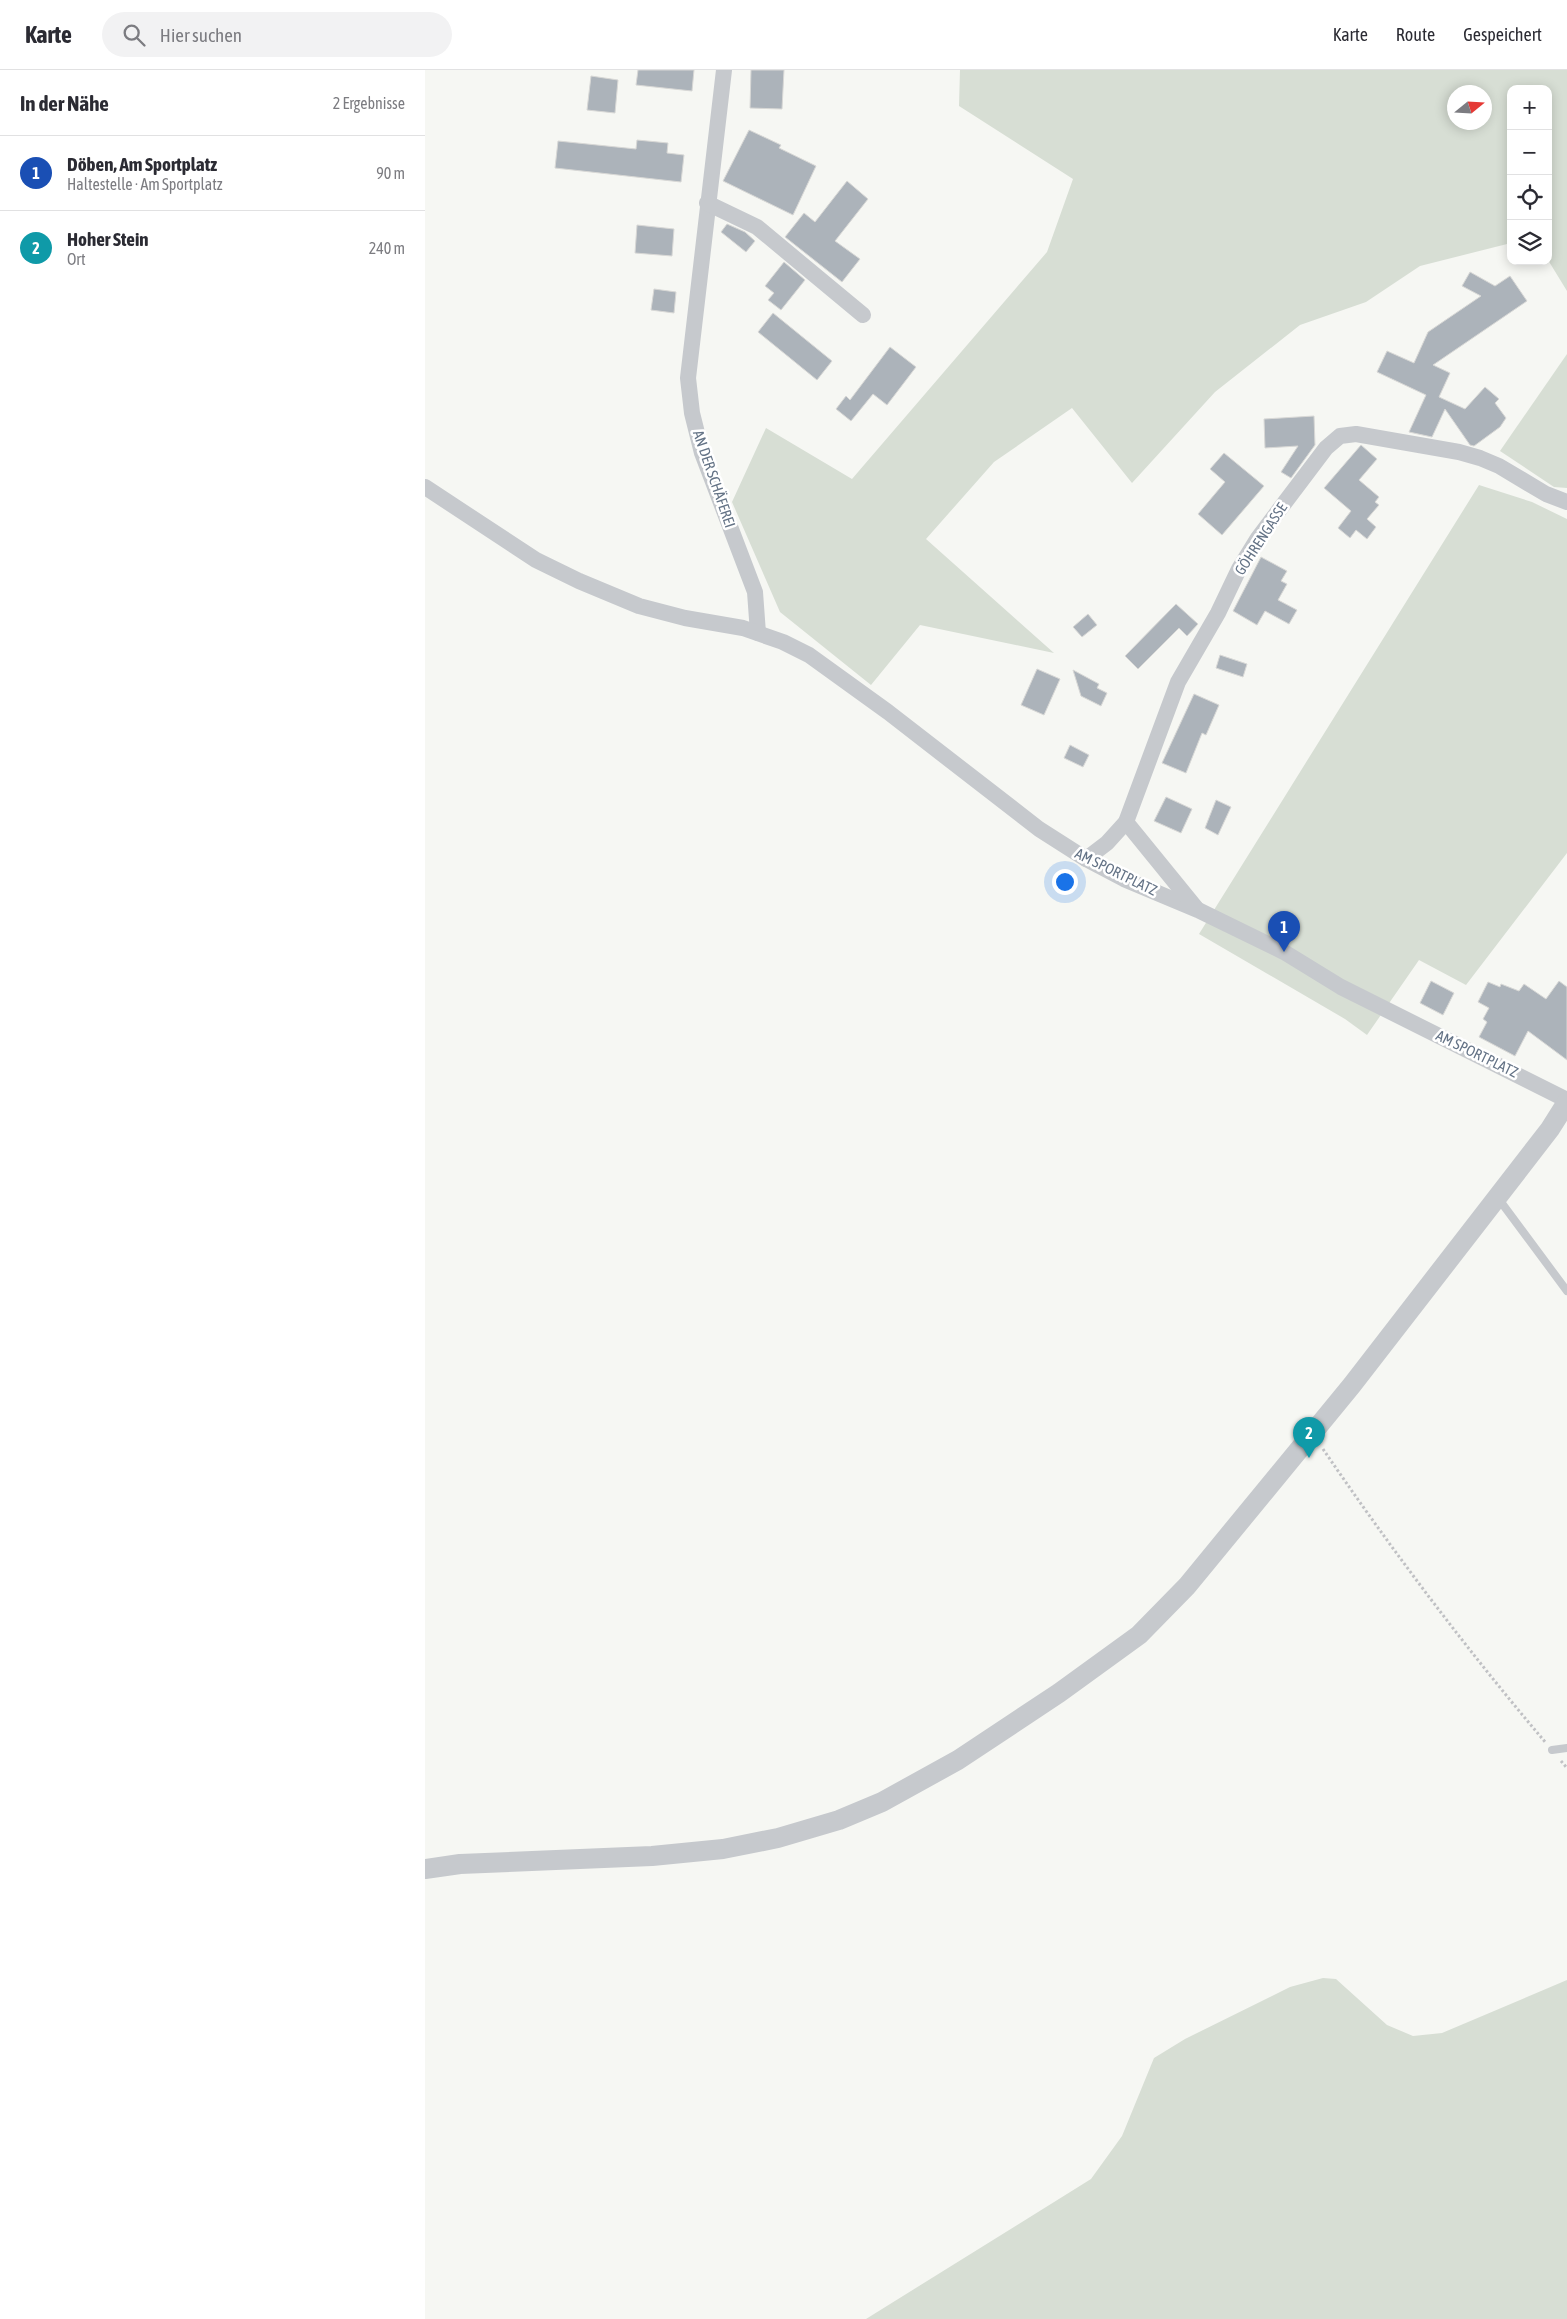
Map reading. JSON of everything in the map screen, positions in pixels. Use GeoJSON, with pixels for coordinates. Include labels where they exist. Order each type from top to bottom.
{"type":"FeatureCollection","features":[{"type":"Feature","properties":{"kind":"street","name":"AN DER SCHÄFEREI"},"geometry":{"type":"LineString","coordinates":[[724,70],[688,378],[692,413],[702,453],[755,592],[758,633]]}},
{"type":"Feature","properties":{"kind":"street"},"geometry":{"type":"LineString","coordinates":[[707,203],[757,227],[863,314]]}},
{"type":"Feature","properties":{"kind":"street","name":"GÖHRENGASSE"},"geometry":{"type":"LineString","coordinates":[[1085,859],[1107,844],[1126,822],[1178,682],[1218,613],[1239,569],[1258,538],[1326,448],[1341,436],[1356,434],[1459,452],[1499,466],[1547,494],[1567,502]]}},
{"type":"Feature","properties":{"kind":"street","name":"AM SPORTPLATZ"},"geometry":{"type":"LineString","coordinates":[[425,487],[499,537],[544,564],[579,581],[639,606],[685,618],[743,628],[783,642],[809,655],[888,712],[1039,830],[1085,859],[1124,879],[1198,910],[1284,952],[1341,987],[1545,1088],[1567,1101]]}},
{"type":"Feature","properties":{"kind":"street"},"geometry":{"type":"LineString","coordinates":[[1126,822],[1198,910]]}},
{"type":"Feature","properties":{"kind":"street"},"geometry":{"type":"LineString","coordinates":[[425,1869],[460,1864],[652,1856],[723,1849],[778,1838],[839,1820],[882,1802],[966,1755],[1059,1693],[1139,1635],[1187,1586],[1352,1385],[1550,1129],[1567,1101]]}},
{"type":"Feature","properties":{"kind":"lane"},"geometry":{"type":"LineString","coordinates":[[1497,1196],[1567,1291]]}},
{"type":"Feature","properties":{"kind":"lane"},"geometry":{"type":"LineString","coordinates":[[1552,1750],[1567,1748]]}},
{"type":"Feature","properties":{"kind":"path"},"geometry":{"type":"LineString","coordinates":[[1312,1432],[1382,1532],[1512,1703],[1552,1750]]}},
{"type":"Feature","properties":{"kind":"shaded area"},"geometry":{"type":"Polygon","coordinates":[[[960,70],[1567,70],[1567,291],[1551,265],[1552,85],[1507,85],[1507,244],[1420,266],[1366,302],[1300,325],[1215,392],[1132,483],[1072,408],[994,462],[926,539],[1054,653],[920,625],[871,685],[780,612],[732,502],[766,428],[852,479],[1047,252],[1073,179],[959,106],[960,70]]]}},
{"type":"Feature","properties":{"kind":"shaded area"},"geometry":{"type":"Polygon","coordinates":[[[1567,354],[1567,488],[1554,487],[1500,451],[1567,354]]]}},
{"type":"Feature","properties":{"kind":"shaded area"},"geometry":{"type":"Polygon","coordinates":[[[1479,485],[1532,502],[1567,519],[1567,853],[1466,985],[1419,960],[1367,1035],[1345,1019],[1199,934],[1479,485]]]}},
{"type":"Feature","properties":{"kind":"shaded area"},"geometry":{"type":"Polygon","coordinates":[[[1323,1978],[1336,1979],[1387,2025],[1413,2036],[1442,2033],[1567,1980],[1567,2319],[866,2319],[1091,2179],[1122,2136],[1154,2058],[1185,2039],[1290,1987],[1323,1978]]]}},
{"type":"Feature","properties":{"kind":"building"},"geometry":{"type":"Polygon","coordinates":[[[638,70],[694,70],[692,91],[636,85],[638,70]]]}},
{"type":"Feature","properties":{"kind":"building"},"geometry":{"type":"Polygon","coordinates":[[[751,70],[784,70],[782,109],[750,108],[751,70]]]}},
{"type":"Feature","properties":{"kind":"building"},"geometry":{"type":"Polygon","coordinates":[[[591,76],[618,80],[615,113],[587,110],[591,76]]]}},
{"type":"Feature","properties":{"kind":"building"},"geometry":{"type":"Polygon","coordinates":[[[749,130],[781,145],[779,148],[816,166],[793,215],[723,181],[749,130]]]}},
{"type":"Feature","properties":{"kind":"building"},"geometry":{"type":"Polygon","coordinates":[[[637,140],[668,143],[667,153],[684,155],[681,182],[555,168],[558,141],[636,149],[637,140]]]}},
{"type":"Feature","properties":{"kind":"building"},"geometry":{"type":"Polygon","coordinates":[[[847,181],[868,199],[835,241],[860,259],[842,282],[785,237],[804,213],[815,222],[847,181]]]}},
{"type":"Feature","properties":{"kind":"building"},"geometry":{"type":"Polygon","coordinates":[[[727,224],[745,232],[755,241],[746,252],[721,232],[727,224]]]}},
{"type":"Feature","properties":{"kind":"building"},"geometry":{"type":"Polygon","coordinates":[[[637,225],[674,229],[672,256],[635,253],[637,225]]]}},
{"type":"Feature","properties":{"kind":"building"},"geometry":{"type":"Polygon","coordinates":[[[784,262],[805,280],[781,310],[768,300],[774,293],[765,286],[784,262]]]}},
{"type":"Feature","properties":{"kind":"building"},"geometry":{"type":"Polygon","coordinates":[[[1470,272],[1495,286],[1510,276],[1527,301],[1433,365],[1450,373],[1439,397],[1465,409],[1485,387],[1499,399],[1495,403],[1506,418],[1500,427],[1474,446],[1470,445],[1445,409],[1432,437],[1409,432],[1426,395],[1377,372],[1387,351],[1414,363],[1428,332],[1481,296],[1462,286],[1470,272]]]}},
{"type":"Feature","properties":{"kind":"building"},"geometry":{"type":"Polygon","coordinates":[[[654,289],[676,292],[674,313],[651,310],[654,289]]]}},
{"type":"Feature","properties":{"kind":"building"},"geometry":{"type":"Polygon","coordinates":[[[773,313],[832,361],[817,380],[758,332],[773,313]]]}},
{"type":"Feature","properties":{"kind":"building"},"geometry":{"type":"Polygon","coordinates":[[[890,347],[916,367],[887,405],[873,394],[851,421],[836,409],[846,396],[850,400],[890,347]]]}},
{"type":"Feature","properties":{"kind":"building"},"geometry":{"type":"Polygon","coordinates":[[[1314,416],[1315,445],[1291,478],[1281,472],[1298,446],[1265,448],[1264,419],[1314,416]]]}},
{"type":"Feature","properties":{"kind":"building"},"geometry":{"type":"Polygon","coordinates":[[[1361,445],[1377,459],[1359,480],[1379,497],[1375,502],[1379,505],[1367,519],[1376,527],[1367,539],[1356,530],[1350,538],[1338,528],[1351,511],[1324,488],[1361,445]]]}},
{"type":"Feature","properties":{"kind":"building"},"geometry":{"type":"Polygon","coordinates":[[[1224,453],[1264,486],[1222,535],[1198,514],[1225,482],[1210,469],[1224,453]]]}},
{"type":"Feature","properties":{"kind":"building"},"geometry":{"type":"Polygon","coordinates":[[[1261,557],[1287,571],[1281,581],[1287,584],[1278,600],[1297,610],[1289,624],[1265,611],[1257,625],[1233,611],[1261,557]]]}},
{"type":"Feature","properties":{"kind":"building"},"geometry":{"type":"Polygon","coordinates":[[[1176,604],[1198,624],[1187,636],[1179,628],[1138,669],[1125,656],[1176,604]]]}},
{"type":"Feature","properties":{"kind":"building"},"geometry":{"type":"Polygon","coordinates":[[[1088,614],[1097,625],[1082,637],[1073,627],[1088,614]]]}},
{"type":"Feature","properties":{"kind":"building"},"geometry":{"type":"Polygon","coordinates":[[[1220,655],[1247,664],[1243,677],[1216,668],[1220,655]]]}},
{"type":"Feature","properties":{"kind":"building"},"geometry":{"type":"Polygon","coordinates":[[[1037,669],[1060,679],[1044,715],[1021,705],[1037,669]]]}},
{"type":"Feature","properties":{"kind":"building"},"geometry":{"type":"Polygon","coordinates":[[[1073,670],[1099,684],[1097,688],[1107,693],[1101,706],[1081,696],[1073,670]]]}},
{"type":"Feature","properties":{"kind":"building"},"geometry":{"type":"Polygon","coordinates":[[[1194,694],[1219,705],[1206,735],[1202,733],[1186,773],[1162,763],[1194,694]]]}},
{"type":"Feature","properties":{"kind":"building"},"geometry":{"type":"Polygon","coordinates":[[[1070,745],[1089,755],[1083,767],[1064,758],[1070,745]]]}},
{"type":"Feature","properties":{"kind":"building"},"geometry":{"type":"Polygon","coordinates":[[[1166,797],[1192,809],[1181,833],[1154,821],[1166,797]]]}},
{"type":"Feature","properties":{"kind":"building"},"geometry":{"type":"Polygon","coordinates":[[[1216,800],[1231,807],[1218,835],[1205,828],[1216,800]]]}},
{"type":"Feature","properties":{"kind":"building"},"geometry":{"type":"Polygon","coordinates":[[[1431,981],[1454,993],[1443,1015],[1420,1003],[1431,981]]]}},
{"type":"Feature","properties":{"kind":"building"},"geometry":{"type":"Polygon","coordinates":[[[1559,981],[1567,987],[1567,1060],[1528,1031],[1515,1056],[1479,1037],[1487,1022],[1483,1019],[1489,1008],[1478,1002],[1488,982],[1500,987],[1501,984],[1519,991],[1524,984],[1546,999],[1559,981]]]}},
{"type":"Feature","properties":{"kind":"place","name":"Döben, Am Sportplatz"},"geometry":{"type":"Point","coordinates":[1284,952]}},
{"type":"Feature","properties":{"kind":"place","name":"Hoher Stein"},"geometry":{"type":"Point","coordinates":[1309,1458]}}]}
